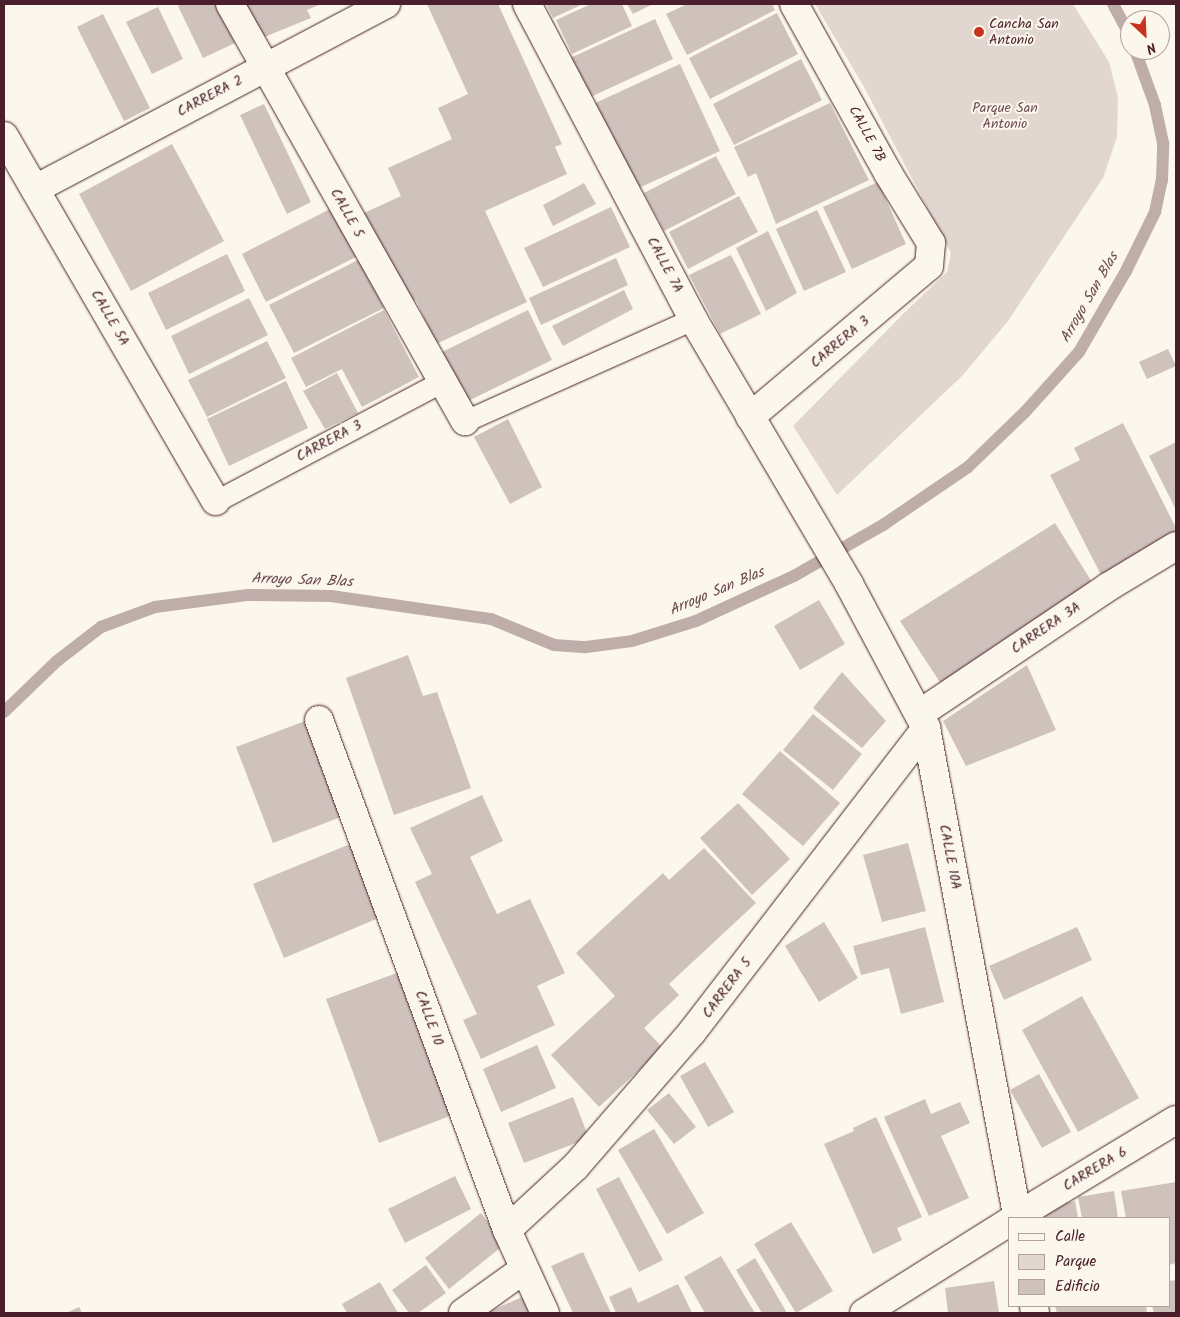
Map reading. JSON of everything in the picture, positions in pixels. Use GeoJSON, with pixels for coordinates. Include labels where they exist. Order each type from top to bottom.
{"type":"FeatureCollection","features":[{"type":"Feature","properties":{"kind":"street","name":"CALLE 5"},"geometry":{"type":"LineString","coordinates":[[230,4],[465,421]]}},
{"type":"Feature","properties":{"kind":"street","name":"CARRERA 2"},"geometry":{"type":"LineString","coordinates":[[35,189],[386,4]]}},
{"type":"Feature","properties":{"kind":"street","name":"CALLE 7A"},"geometry":{"type":"LineString","coordinates":[[526,4],[694,319],[812,522]]}},
{"type":"Feature","properties":{"kind":"street","name":"CALLE 7B"},"geometry":{"type":"LineString","coordinates":[[794,4],[888,173],[930,243],[929,266]]}},
{"type":"Feature","properties":{"kind":"street","name":"CALLE 5A"},"geometry":{"type":"LineString","coordinates":[[4,136],[216,500]]}},
{"type":"Feature","properties":{"kind":"street","name":"CARRERA 3"},"geometry":{"type":"LineString","coordinates":[[750,417],[929,266]]}},
{"type":"Feature","properties":{"kind":"street","name":"CALLE 10A"},"geometry":{"type":"LineString","coordinates":[[812,522],[849,584],[922,721],[1014,1217]]}},
{"type":"Feature","properties":{"kind":"street","name":"CARRERA 3A"},"geometry":{"type":"LineString","coordinates":[[922,721],[1108,587],[1176,546]]}},
{"type":"Feature","properties":{"kind":"street","name":"CALLE 10"},"geometry":{"type":"LineString","coordinates":[[319,720],[507,1230],[523,1270],[545,1313]]}},
{"type":"Feature","properties":{"kind":"street","name":"CARRERA 5"},"geometry":{"type":"LineString","coordinates":[[507,1230],[576,1166],[692,1032],[922,721]]}},
{"type":"Feature","properties":{"kind":"street","name":"CARRERA 6"},"geometry":{"type":"LineString","coordinates":[[1017,1217],[1176,1120]]}},
{"type":"Feature","properties":{"kind":"street","name":"CARRERA 6"},"geometry":{"type":"LineString","coordinates":[[864,1313],[1008,1223]]}},
{"type":"Feature","properties":{"kind":"street"},"geometry":{"type":"LineString","coordinates":[[463,1313],[523,1270]]}},
{"type":"Feature","properties":{"kind":"lane"},"geometry":{"type":"LineString","coordinates":[[465,421],[694,319]]}},
{"type":"Feature","properties":{"kind":"lane","name":"CARRERA 3"},"geometry":{"type":"LineString","coordinates":[[216,500],[442,382]]}},
{"type":"Feature","properties":{"kind":"green space","name":"Parque San Antonio"},"geometry":{"type":"Polygon","coordinates":[[[815,4],[1073,4],[1109,62],[1118,98],[1117,137],[1103,178],[1008,321],[963,375],[837,495],[793,426],[947,272],[951,253],[864,87],[815,4]]]}},
{"type":"Feature","properties":{"kind":"building"},"geometry":{"type":"Polygon","coordinates":[[[182,4],[217,4],[235,43],[203,58],[178,6],[182,4]]]}},
{"type":"Feature","properties":{"kind":"building"},"geometry":{"type":"Polygon","coordinates":[[[243,4],[321,4],[307,10],[311,18],[262,38],[243,4]]]}},
{"type":"Feature","properties":{"kind":"building"},"geometry":{"type":"Polygon","coordinates":[[[427,4],[498,4],[562,144],[555,147],[567,174],[485,211],[527,302],[436,344],[416,300],[404,305],[362,214],[401,196],[388,168],[452,139],[438,108],[468,94],[427,4]]]}},
{"type":"Feature","properties":{"kind":"building"},"geometry":{"type":"Polygon","coordinates":[[[546,4],[583,4],[553,18],[546,4]]]}},
{"type":"Feature","properties":{"kind":"building"},"geometry":{"type":"Polygon","coordinates":[[[591,4],[622,4],[632,26],[572,54],[556,20],[591,4]]]}},
{"type":"Feature","properties":{"kind":"building"},"geometry":{"type":"Polygon","coordinates":[[[627,4],[653,4],[633,14],[627,4]]]}},
{"type":"Feature","properties":{"kind":"building"},"geometry":{"type":"Polygon","coordinates":[[[687,4],[772,4],[775,10],[687,55],[666,14],[687,4]]]}},
{"type":"Feature","properties":{"kind":"building"},"geometry":{"type":"Polygon","coordinates":[[[158,7],[183,59],[152,74],[126,22],[158,7]]]}},
{"type":"Feature","properties":{"kind":"building"},"geometry":{"type":"Polygon","coordinates":[[[777,13],[798,54],[710,99],[689,58],[777,13]]]}},
{"type":"Feature","properties":{"kind":"building"},"geometry":{"type":"Polygon","coordinates":[[[103,14],[150,108],[124,121],[77,27],[103,14]]]}},
{"type":"Feature","properties":{"kind":"building"},"geometry":{"type":"Polygon","coordinates":[[[655,19],[673,59],[586,99],[568,59],[655,19]]]}},
{"type":"Feature","properties":{"kind":"building"},"geometry":{"type":"Polygon","coordinates":[[[801,59],[822,100],[734,145],[713,104],[801,59]]]}},
{"type":"Feature","properties":{"kind":"building"},"geometry":{"type":"Polygon","coordinates":[[[680,64],[720,151],[632,191],[593,104],[680,64]]]}},
{"type":"Feature","properties":{"kind":"building"},"geometry":{"type":"Polygon","coordinates":[[[830,103],[869,180],[776,224],[756,173],[748,177],[734,147],[830,103]]]}},
{"type":"Feature","properties":{"kind":"building"},"geometry":{"type":"Polygon","coordinates":[[[264,104],[311,202],[287,214],[240,115],[264,104]]]}},
{"type":"Feature","properties":{"kind":"building"},"geometry":{"type":"Polygon","coordinates":[[[172,144],[224,241],[131,291],[79,194],[172,144]]]}},
{"type":"Feature","properties":{"kind":"building"},"geometry":{"type":"Polygon","coordinates":[[[716,156],[736,194],[664,231],[644,193],[716,156]]]}},
{"type":"Feature","properties":{"kind":"building"},"geometry":{"type":"Polygon","coordinates":[[[878,182],[906,244],[852,269],[823,207],[878,182]]]}},
{"type":"Feature","properties":{"kind":"building"},"geometry":{"type":"Polygon","coordinates":[[[584,183],[596,204],[553,226],[543,205],[584,183]]]}},
{"type":"Feature","properties":{"kind":"building"},"geometry":{"type":"Polygon","coordinates":[[[739,196],[758,232],[688,269],[669,232],[739,196]]]}},
{"type":"Feature","properties":{"kind":"building"},"geometry":{"type":"Polygon","coordinates":[[[611,207],[630,247],[543,287],[524,248],[611,207]]]}},
{"type":"Feature","properties":{"kind":"building"},"geometry":{"type":"Polygon","coordinates":[[[332,208],[356,257],[266,302],[242,254],[332,208]]]}},
{"type":"Feature","properties":{"kind":"building"},"geometry":{"type":"Polygon","coordinates":[[[817,210],[846,272],[804,291],[776,229],[817,210]]]}},
{"type":"Feature","properties":{"kind":"building"},"geometry":{"type":"Polygon","coordinates":[[[768,231],[797,293],[766,311],[736,248],[768,231]]]}},
{"type":"Feature","properties":{"kind":"building"},"geometry":{"type":"Polygon","coordinates":[[[227,254],[245,291],[166,330],[148,293],[227,254]]]}},
{"type":"Feature","properties":{"kind":"building"},"geometry":{"type":"Polygon","coordinates":[[[731,255],[761,314],[720,334],[689,275],[731,255]]]}},
{"type":"Feature","properties":{"kind":"building"},"geometry":{"type":"Polygon","coordinates":[[[616,258],[628,285],[541,325],[529,298],[616,258]]]}},
{"type":"Feature","properties":{"kind":"building"},"geometry":{"type":"Polygon","coordinates":[[[360,259],[384,308],[294,353],[269,305],[360,259]]]}},
{"type":"Feature","properties":{"kind":"building"},"geometry":{"type":"Polygon","coordinates":[[[624,290],[633,309],[563,346],[552,326],[624,290]]]}},
{"type":"Feature","properties":{"kind":"building"},"geometry":{"type":"Polygon","coordinates":[[[249,298],[268,335],[189,374],[171,336],[249,298]]]}},
{"type":"Feature","properties":{"kind":"building"},"geometry":{"type":"Polygon","coordinates":[[[384,310],[419,377],[362,407],[342,369],[306,387],[291,358],[384,310]]]}},
{"type":"Feature","properties":{"kind":"building"},"geometry":{"type":"Polygon","coordinates":[[[528,310],[552,360],[466,402],[442,352],[528,310]]]}},
{"type":"Feature","properties":{"kind":"building"},"geometry":{"type":"Polygon","coordinates":[[[267,341],[286,378],[207,417],[188,380],[267,341]]]}},
{"type":"Feature","properties":{"kind":"building"},"geometry":{"type":"Polygon","coordinates":[[[1168,349],[1176,366],[1147,379],[1139,362],[1168,349]]]}},
{"type":"Feature","properties":{"kind":"building"},"geometry":{"type":"Polygon","coordinates":[[[337,373],[358,413],[325,429],[303,391],[337,373]]]}},
{"type":"Feature","properties":{"kind":"building"},"geometry":{"type":"Polygon","coordinates":[[[286,381],[308,428],[229,466],[207,419],[286,381]]]}},
{"type":"Feature","properties":{"kind":"building"},"geometry":{"type":"Polygon","coordinates":[[[508,419],[542,487],[510,504],[474,437],[508,419]]]}},
{"type":"Feature","properties":{"kind":"building"},"geometry":{"type":"Polygon","coordinates":[[[1123,423],[1176,528],[1176,537],[1101,575],[1050,475],[1080,460],[1074,448],[1123,423]]]}},
{"type":"Feature","properties":{"kind":"building"},"geometry":{"type":"Polygon","coordinates":[[[1176,442],[1176,510],[1149,456],[1176,442]]]}},
{"type":"Feature","properties":{"kind":"building"},"geometry":{"type":"Polygon","coordinates":[[[1055,523],[1095,587],[941,684],[900,621],[1055,523]]]}},
{"type":"Feature","properties":{"kind":"building"},"geometry":{"type":"Polygon","coordinates":[[[819,600],[845,644],[800,670],[774,626],[819,600]]]}},
{"type":"Feature","properties":{"kind":"building"},"geometry":{"type":"Polygon","coordinates":[[[408,655],[423,696],[437,692],[471,788],[394,815],[346,678],[408,655]]]}},
{"type":"Feature","properties":{"kind":"building"},"geometry":{"type":"Polygon","coordinates":[[[1027,665],[1056,730],[966,766],[943,721],[1027,665]]]}},
{"type":"Feature","properties":{"kind":"building"},"geometry":{"type":"Polygon","coordinates":[[[842,672],[886,721],[862,748],[813,708],[842,672]]]}},
{"type":"Feature","properties":{"kind":"building"},"geometry":{"type":"Polygon","coordinates":[[[813,714],[862,754],[833,790],[783,750],[813,714]]]}},
{"type":"Feature","properties":{"kind":"building"},"geometry":{"type":"Polygon","coordinates":[[[305,721],[341,817],[273,843],[236,747],[305,721]]]}},
{"type":"Feature","properties":{"kind":"building"},"geometry":{"type":"Polygon","coordinates":[[[780,751],[840,803],[803,846],[742,794],[780,751]]]}},
{"type":"Feature","properties":{"kind":"building"},"geometry":{"type":"Polygon","coordinates":[[[482,795],[503,841],[470,857],[497,914],[530,899],[565,973],[537,986],[555,1025],[481,1059],[463,1020],[477,1014],[415,882],[432,874],[410,828],[482,795]]]}},
{"type":"Feature","properties":{"kind":"building"},"geometry":{"type":"Polygon","coordinates":[[[738,803],[790,859],[752,895],[700,838],[738,803]]]}},
{"type":"Feature","properties":{"kind":"building"},"geometry":{"type":"Polygon","coordinates":[[[908,843],[926,911],[882,922],[863,855],[908,843]]]}},
{"type":"Feature","properties":{"kind":"building"},"geometry":{"type":"Polygon","coordinates":[[[350,844],[381,917],[284,958],[253,884],[350,844]]]}},
{"type":"Feature","properties":{"kind":"building"},"geometry":{"type":"Polygon","coordinates":[[[704,848],[756,903],[669,984],[679,995],[644,1028],[663,1048],[599,1107],[551,1055],[615,996],[576,953],[663,873],[669,880],[704,848]]]}},
{"type":"Feature","properties":{"kind":"building"},"geometry":{"type":"Polygon","coordinates":[[[824,922],[858,978],[819,1002],[785,946],[824,922]]]}},
{"type":"Feature","properties":{"kind":"building"},"geometry":{"type":"Polygon","coordinates":[[[925,927],[944,1002],[901,1014],[889,968],[861,975],[853,946],[925,927]]]}},
{"type":"Feature","properties":{"kind":"building"},"geometry":{"type":"Polygon","coordinates":[[[1077,927],[1092,960],[1004,1000],[989,966],[1077,927]]]}},
{"type":"Feature","properties":{"kind":"building"},"geometry":{"type":"Polygon","coordinates":[[[405,970],[458,1113],[379,1143],[326,999],[405,970]]]}},
{"type":"Feature","properties":{"kind":"building"},"geometry":{"type":"Polygon","coordinates":[[[1082,996],[1139,1098],[1078,1132],[1022,1030],[1082,996]]]}},
{"type":"Feature","properties":{"kind":"building"},"geometry":{"type":"Polygon","coordinates":[[[537,1045],[556,1088],[501,1112],[483,1069],[537,1045]]]}},
{"type":"Feature","properties":{"kind":"building"},"geometry":{"type":"Polygon","coordinates":[[[705,1062],[734,1112],[708,1127],[680,1076],[705,1062]]]}},
{"type":"Feature","properties":{"kind":"building"},"geometry":{"type":"Polygon","coordinates":[[[1039,1074],[1071,1132],[1042,1148],[1010,1090],[1039,1074]]]}},
{"type":"Feature","properties":{"kind":"building"},"geometry":{"type":"Polygon","coordinates":[[[669,1093],[696,1127],[674,1144],[647,1110],[669,1093]]]}},
{"type":"Feature","properties":{"kind":"building"},"geometry":{"type":"Polygon","coordinates":[[[573,1097],[589,1138],[524,1163],[508,1123],[573,1097]]]}},
{"type":"Feature","properties":{"kind":"building"},"geometry":{"type":"Polygon","coordinates":[[[925,1099],[931,1114],[960,1102],[970,1123],[941,1136],[969,1198],[929,1216],[884,1117],[925,1099]]]}},
{"type":"Feature","properties":{"kind":"building"},"geometry":{"type":"Polygon","coordinates":[[[876,1117],[922,1217],[897,1228],[902,1240],[873,1254],[824,1144],[854,1131],[853,1128],[876,1117]]]}},
{"type":"Feature","properties":{"kind":"building"},"geometry":{"type":"Polygon","coordinates":[[[654,1129],[704,1213],[667,1234],[618,1150],[654,1129]]]}},
{"type":"Feature","properties":{"kind":"building"},"geometry":{"type":"Polygon","coordinates":[[[455,1176],[471,1209],[405,1243],[388,1209],[455,1176]]]}},
{"type":"Feature","properties":{"kind":"building"},"geometry":{"type":"Polygon","coordinates":[[[619,1177],[663,1260],[639,1272],[596,1189],[619,1177]]]}},
{"type":"Feature","properties":{"kind":"building"},"geometry":{"type":"Polygon","coordinates":[[[1176,1182],[1176,1263],[1170,1265],[1170,1217],[1126,1217],[1121,1191],[1176,1182]]]}},
{"type":"Feature","properties":{"kind":"building"},"geometry":{"type":"Polygon","coordinates":[[[1114,1191],[1118,1217],[1082,1217],[1078,1197],[1114,1191]]]}},
{"type":"Feature","properties":{"kind":"building"},"geometry":{"type":"Polygon","coordinates":[[[1075,1201],[1078,1217],[1040,1217],[1039,1208],[1075,1201]]]}},
{"type":"Feature","properties":{"kind":"building"},"geometry":{"type":"Polygon","coordinates":[[[481,1213],[505,1244],[449,1289],[425,1258],[481,1213]]]}},
{"type":"Feature","properties":{"kind":"building"},"geometry":{"type":"Polygon","coordinates":[[[791,1222],[833,1291],[796,1313],[754,1244],[791,1222]]]}},
{"type":"Feature","properties":{"kind":"building"},"geometry":{"type":"Polygon","coordinates":[[[583,1252],[611,1313],[573,1313],[551,1266],[583,1252]]]}},
{"type":"Feature","properties":{"kind":"building"},"geometry":{"type":"Polygon","coordinates":[[[721,1256],[755,1313],[705,1313],[684,1277],[721,1256]]]}},
{"type":"Feature","properties":{"kind":"building"},"geometry":{"type":"Polygon","coordinates":[[[755,1258],[787,1313],[762,1313],[736,1270],[755,1258]]]}},
{"type":"Feature","properties":{"kind":"building"},"geometry":{"type":"Polygon","coordinates":[[[426,1265],[446,1293],[418,1313],[409,1313],[392,1290],[426,1265]]]}},
{"type":"Feature","properties":{"kind":"building"},"geometry":{"type":"Polygon","coordinates":[[[1176,1280],[1176,1313],[1154,1313],[1152,1307],[1170,1307],[1170,1281],[1176,1280]]]}},
{"type":"Feature","properties":{"kind":"building"},"geometry":{"type":"Polygon","coordinates":[[[994,1281],[999,1313],[948,1313],[945,1288],[994,1281]]]}},
{"type":"Feature","properties":{"kind":"building"},"geometry":{"type":"Polygon","coordinates":[[[380,1282],[398,1313],[347,1313],[342,1304],[380,1282]]]}},
{"type":"Feature","properties":{"kind":"building"},"geometry":{"type":"Polygon","coordinates":[[[678,1284],[692,1313],[616,1313],[609,1297],[631,1287],[638,1303],[678,1284]]]}},
{"type":"Feature","properties":{"kind":"building"},"geometry":{"type":"Polygon","coordinates":[[[522,1297],[529,1313],[486,1313],[522,1297]]]}},
{"type":"Feature","properties":{"kind":"building"},"geometry":{"type":"Polygon","coordinates":[[[79,1307],[82,1313],[66,1313],[79,1307]]]}},
{"type":"Feature","properties":{"kind":"building"},"geometry":{"type":"Polygon","coordinates":[[[1055,1307],[1146,1307],[1147,1313],[1057,1313],[1055,1307]]]}},
{"type":"Feature","properties":{"kind":"waterway","name":"Arroyo San Blas"},"geometry":{"type":"LineString","coordinates":[[1113,4],[1120,17]]}},
{"type":"Feature","properties":{"kind":"waterway","name":"Arroyo San Blas"},"geometry":{"type":"LineString","coordinates":[[4,712],[57,661],[101,627],[155,607],[248,595],[331,596],[491,619],[554,645],[586,647],[632,641],[696,621],[794,576],[883,525],[968,467],[1025,412],[1079,352],[1126,271],[1155,212],[1162,180],[1163,143],[1155,105],[1139,60]]}},
{"type":"Feature","properties":{"kind":"place","name":"Cancha San Antonio"},"geometry":{"type":"Point","coordinates":[979,32]}}]}
